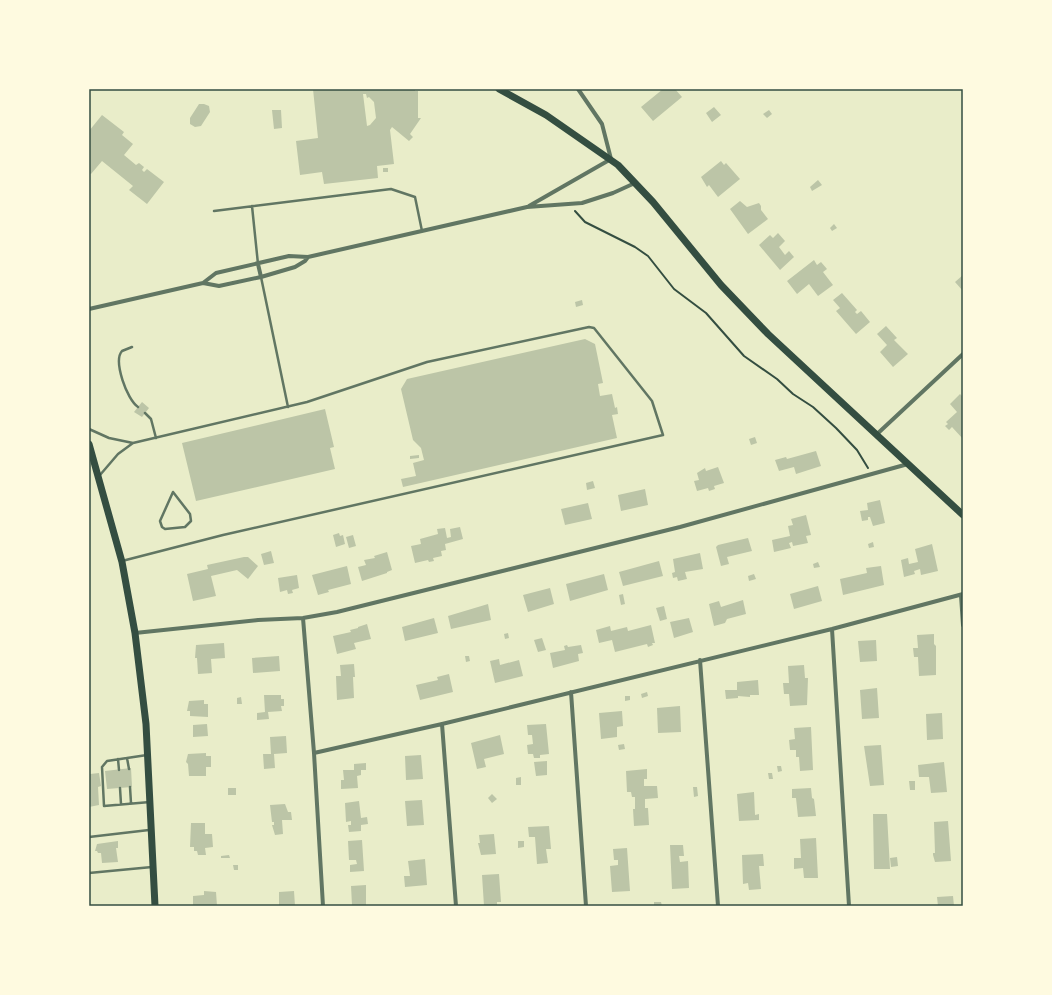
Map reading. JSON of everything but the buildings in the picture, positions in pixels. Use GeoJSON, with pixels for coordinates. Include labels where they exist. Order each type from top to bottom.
{"type":"FeatureCollection","features":[{"type":"Feature","properties":{"kind":"main road"},"geometry":{"type":"LineString","coordinates":[[499,89],[546,115],[611,159],[654,202],[734,299],[803,369],[963,515]]}},
{"type":"Feature","properties":{"kind":"main road"},"geometry":{"type":"LineString","coordinates":[[89,444],[122,562],[135,633],[143,696],[152,830],[155,906]]}},
{"type":"Feature","properties":{"kind":"street"},"geometry":{"type":"LineString","coordinates":[[527,207],[611,159],[602,124],[578,89]]}},
{"type":"Feature","properties":{"kind":"street"},"geometry":{"type":"LineString","coordinates":[[203,283],[216,273],[296,255],[308,257],[527,207],[572,205],[613,193],[635,183]]}},
{"type":"Feature","properties":{"kind":"street"},"geometry":{"type":"LineString","coordinates":[[89,309],[203,283],[219,286],[261,277],[295,267],[305,262],[308,257]]}},
{"type":"Feature","properties":{"kind":"street"},"geometry":{"type":"LineString","coordinates":[[258,264],[261,277]]}},
{"type":"Feature","properties":{"kind":"street"},"geometry":{"type":"LineString","coordinates":[[876,435],[963,354]]}},
{"type":"Feature","properties":{"kind":"street"},"geometry":{"type":"LineString","coordinates":[[135,633],[258,620],[303,618],[393,598],[680,527],[908,464]]}},
{"type":"Feature","properties":{"kind":"street"},"geometry":{"type":"LineString","coordinates":[[314,753],[442,724],[832,629],[962,594],[963,625]]}},
{"type":"Feature","properties":{"kind":"street"},"geometry":{"type":"LineString","coordinates":[[303,618],[314,753],[323,906]]}},
{"type":"Feature","properties":{"kind":"street"},"geometry":{"type":"LineString","coordinates":[[832,629],[849,906]]}},
{"type":"Feature","properties":{"kind":"street"},"geometry":{"type":"LineString","coordinates":[[700,660],[718,906]]}},
{"type":"Feature","properties":{"kind":"street"},"geometry":{"type":"LineString","coordinates":[[571,692],[586,906]]}},
{"type":"Feature","properties":{"kind":"street"},"geometry":{"type":"LineString","coordinates":[[442,724],[456,906]]}},
{"type":"Feature","properties":{"kind":"lane"},"geometry":{"type":"LineString","coordinates":[[214,211],[392,189],[415,197],[422,232]]}},
{"type":"Feature","properties":{"kind":"lane"},"geometry":{"type":"LineString","coordinates":[[252,206],[258,264]]}},
{"type":"Feature","properties":{"kind":"lane"},"geometry":{"type":"LineString","coordinates":[[261,277],[288,407]]}},
{"type":"Feature","properties":{"kind":"lane"},"geometry":{"type":"LineString","coordinates":[[98,477],[118,454],[133,443],[288,407],[335,394],[391,373],[427,362],[589,327],[594,328],[652,401],[663,435],[216,536],[122,562]]}},
{"type":"Feature","properties":{"kind":"lane"},"geometry":{"type":"LineString","coordinates":[[132,347],[122,351],[118,359],[126,390],[130,399],[138,407]]}},
{"type":"Feature","properties":{"kind":"lane"},"geometry":{"type":"LineString","coordinates":[[145,413],[151,419],[156,438]]}},
{"type":"Feature","properties":{"kind":"lane"},"geometry":{"type":"LineString","coordinates":[[89,429],[109,438],[133,443]]}},
{"type":"Feature","properties":{"kind":"lane"},"geometry":{"type":"LineString","coordinates":[[173,492],[190,514],[191,522],[185,527],[165,529],[162,527],[160,520],[173,492]]}},
{"type":"Feature","properties":{"kind":"lane"},"geometry":{"type":"LineString","coordinates":[[147,755],[107,761],[102,767],[104,806],[150,802]]}},
{"type":"Feature","properties":{"kind":"lane"},"geometry":{"type":"LineString","coordinates":[[127,758],[128,769]]}},
{"type":"Feature","properties":{"kind":"lane"},"geometry":{"type":"LineString","coordinates":[[118,759],[119,770]]}},
{"type":"Feature","properties":{"kind":"lane"},"geometry":{"type":"LineString","coordinates":[[130,787],[132,804]]}},
{"type":"Feature","properties":{"kind":"lane"},"geometry":{"type":"LineString","coordinates":[[120,788],[121,804]]}},
{"type":"Feature","properties":{"kind":"lane"},"geometry":{"type":"LineString","coordinates":[[89,837],[152,830]]}},
{"type":"Feature","properties":{"kind":"lane"},"geometry":{"type":"LineString","coordinates":[[89,873],[154,867]]}},
{"type":"Feature","properties":{"kind":"path"},"geometry":{"type":"LineString","coordinates":[[572,205],[578,216],[585,222],[635,247],[648,256],[674,289],[706,313],[744,356],[777,379],[793,394],[813,407],[846,438],[863,457],[871,474]]}}]}
